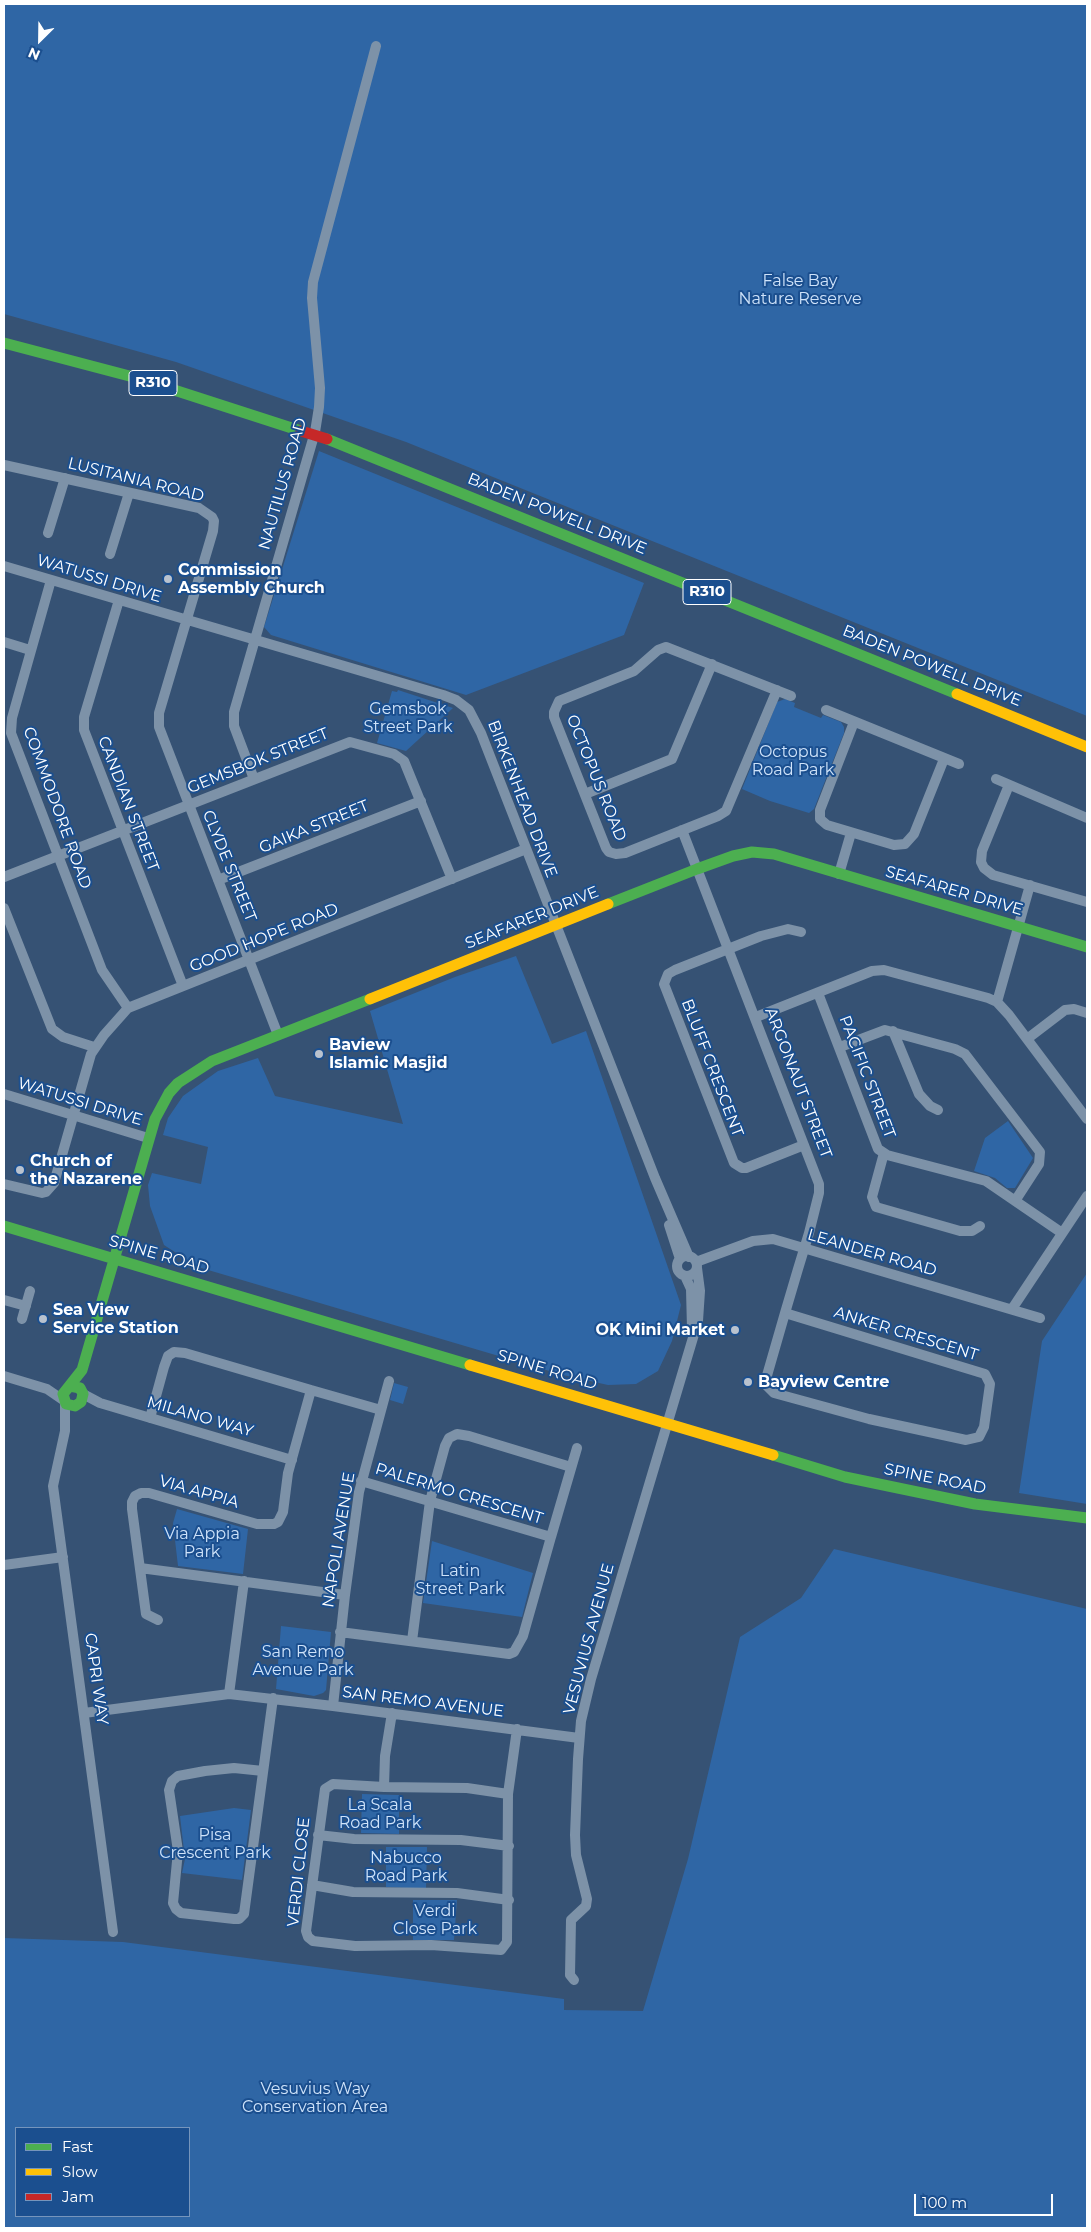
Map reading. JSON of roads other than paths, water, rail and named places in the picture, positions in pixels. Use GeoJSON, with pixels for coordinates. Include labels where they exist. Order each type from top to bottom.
{"type":"FeatureCollection","features":[{"type":"Feature","properties":{"kind":"main road","name":"BADEN POWELL DRIVE"},"geometry":{"type":"LineString","coordinates":[[4,343],[137,378],[327,439],[443,484],[1087,746]]}},
{"type":"Feature","properties":{"kind":"main road","name":"SEAFARER DRIVE"},"geometry":{"type":"LineString","coordinates":[[115,1259],[148,1138],[162,1105],[186,1077],[212,1061],[733,856],[752,852],[774,854],[1087,947]]}},
{"type":"Feature","properties":{"kind":"main road","name":"SPINE ROAD"},"geometry":{"type":"LineString","coordinates":[[4,1226],[666,1422],[805,1466],[882,1486],[975,1504],[1087,1518]]}},
{"type":"Feature","properties":{"kind":"main road","name":"CAPRI WAY"},"geometry":{"type":"LineString","coordinates":[[66,1394],[82,1370],[115,1259]]}},
{"type":"Feature","properties":{"kind":"main road"},"geometry":{"type":"LineString","coordinates":[[77,1387],[81,1398],[72,1406],[66,1394],[77,1387]]}},
{"type":"Feature","properties":{"kind":"street","name":"NAUTILUS ROAD"},"geometry":{"type":"LineString","coordinates":[[254,779],[233,720],[254,639],[316,425],[320,388],[312,298],[313,282],[376,46]]}},
{"type":"Feature","properties":{"kind":"street","name":"LUSITANIA ROAD"},"geometry":{"type":"LineString","coordinates":[[4,464],[199,508],[212,517],[213,531],[186,620]]}},
{"type":"Feature","properties":{"kind":"street"},"geometry":{"type":"LineString","coordinates":[[48,533],[65,478]]}},
{"type":"Feature","properties":{"kind":"street"},"geometry":{"type":"LineString","coordinates":[[110,554],[129,493]]}},
{"type":"Feature","properties":{"kind":"street","name":"WATUSSI DRIVE"},"geometry":{"type":"LineString","coordinates":[[4,566],[186,620]]}},
{"type":"Feature","properties":{"kind":"street","name":"COMMODORE ROAD"},"geometry":{"type":"LineString","coordinates":[[52,580],[30,650],[12,718],[11,733],[102,970],[128,1008]]}},
{"type":"Feature","properties":{"kind":"street","name":"CANDIAN STREET"},"geometry":{"type":"LineString","coordinates":[[119,600],[84,725],[85,736],[183,986]]}},
{"type":"Feature","properties":{"kind":"street","name":"BIRKENHEAD DRIVE"},"geometry":{"type":"LineString","coordinates":[[186,620],[446,696],[463,704],[475,720],[655,1178],[690,1261],[700,1305],[698,1321],[666,1422]]}},
{"type":"Feature","properties":{"kind":"street","name":"CLYDE STREET"},"geometry":{"type":"LineString","coordinates":[[186,620],[159,721],[160,733],[278,1035]]}},
{"type":"Feature","properties":{"kind":"street"},"geometry":{"type":"LineString","coordinates":[[4,642],[30,650]]}},
{"type":"Feature","properties":{"kind":"street","name":"OCTOPUS ROAD"},"geometry":{"type":"LineString","coordinates":[[777,690],[726,811],[625,853],[612,853],[606,848],[554,717],[559,701],[634,671],[662,648],[671,648],[712,664],[777,690],[791,696]]}},
{"type":"Feature","properties":{"kind":"street"},"geometry":{"type":"LineString","coordinates":[[585,794],[672,759],[712,664]]}},
{"type":"Feature","properties":{"kind":"street"},"geometry":{"type":"LineString","coordinates":[[826,710],[959,764]]}},
{"type":"Feature","properties":{"kind":"street"},"geometry":{"type":"LineString","coordinates":[[854,722],[819,814],[827,826],[894,845],[905,844],[914,834],[944,759]]}},
{"type":"Feature","properties":{"kind":"street","name":"GEMSBOK STREET"},"geometry":{"type":"LineString","coordinates":[[4,877],[342,744],[358,743],[400,757],[408,768],[452,879]]}},
{"type":"Feature","properties":{"kind":"street"},"geometry":{"type":"LineString","coordinates":[[996,779],[1087,818]]}},
{"type":"Feature","properties":{"kind":"street"},"geometry":{"type":"LineString","coordinates":[[1008,785],[982,851],[981,862],[987,872],[1087,902]]}},
{"type":"Feature","properties":{"kind":"street","name":"GAIKA STREET"},"geometry":{"type":"LineString","coordinates":[[218,880],[421,801]]}},
{"type":"Feature","properties":{"kind":"street","name":"ARGONAUT STREET"},"geometry":{"type":"LineString","coordinates":[[682,830],[819,1184],[819,1192],[785,1313]]}},
{"type":"Feature","properties":{"kind":"street"},"geometry":{"type":"LineString","coordinates":[[840,874],[851,833]]}},
{"type":"Feature","properties":{"kind":"street","name":"GOOD HOPE ROAD"},"geometry":{"type":"LineString","coordinates":[[4,1184],[34,1193],[42,1193],[54,1183],[94,1047],[128,1008],[526,849]]}},
{"type":"Feature","properties":{"kind":"street"},"geometry":{"type":"LineString","coordinates":[[997,1002],[1030,885]]}},
{"type":"Feature","properties":{"kind":"street"},"geometry":{"type":"LineString","coordinates":[[4,908],[52,1029],[63,1037],[94,1047]]}},
{"type":"Feature","properties":{"kind":"street","name":"BLUFF CRESCENT"},"geometry":{"type":"LineString","coordinates":[[801,932],[788,929],[775,931],[675,970],[665,979],[664,988],[734,1163],[742,1168],[746,1168],[804,1145]]}},
{"type":"Feature","properties":{"kind":"street"},"geometry":{"type":"LineString","coordinates":[[756,1018],[872,971],[884,970],[997,1002],[1087,1119]]}},
{"type":"Feature","properties":{"kind":"street","name":"PACIFIC STREET"},"geometry":{"type":"LineString","coordinates":[[818,993],[876,1146],[884,1153],[986,1182],[1062,1233]]}},
{"type":"Feature","properties":{"kind":"street"},"geometry":{"type":"LineString","coordinates":[[1027,1039],[1065,1010],[1074,1009],[1087,1013]]}},
{"type":"Feature","properties":{"kind":"street"},"geometry":{"type":"LineString","coordinates":[[840,1047],[878,1031],[893,1031],[955,1048],[965,1054],[1040,1152],[1039,1164],[1015,1201]]}},
{"type":"Feature","properties":{"kind":"street"},"geometry":{"type":"LineString","coordinates":[[893,1031],[919,1094],[930,1106],[938,1110]]}},
{"type":"Feature","properties":{"kind":"street","name":"WATUSSI DRIVE"},"geometry":{"type":"LineString","coordinates":[[4,1094],[148,1138]]}},
{"type":"Feature","properties":{"kind":"street"},"geometry":{"type":"LineString","coordinates":[[884,1153],[872,1196],[876,1207],[960,1231],[972,1231],[980,1226]]}},
{"type":"Feature","properties":{"kind":"street"},"geometry":{"type":"LineString","coordinates":[[1012,1309],[1087,1196]]}},
{"type":"Feature","properties":{"kind":"street","name":"LEANDER ROAD"},"geometry":{"type":"LineString","coordinates":[[685,1276],[694,1274],[690,1261],[763,1238],[804,1248],[1040,1318]]}},
{"type":"Feature","properties":{"kind":"street","name":"BIRKENHEAD DRIVE"},"geometry":{"type":"LineString","coordinates":[[690,1261],[677,1264],[677,1270],[685,1276],[691,1289],[692,1340]]}},
{"type":"Feature","properties":{"kind":"street"},"geometry":{"type":"LineString","coordinates":[[22,1320],[30,1291]]}},
{"type":"Feature","properties":{"kind":"street"},"geometry":{"type":"LineString","coordinates":[[4,1300],[26,1306]]}},
{"type":"Feature","properties":{"kind":"street","name":"ANKER CRESCENT"},"geometry":{"type":"LineString","coordinates":[[785,1313],[985,1374],[990,1384],[984,1427],[979,1437],[966,1440],[940,1435],[869,1419],[774,1393],[766,1385],[766,1379],[785,1313]]}},
{"type":"Feature","properties":{"kind":"street"},"geometry":{"type":"LineString","coordinates":[[150,1418],[168,1356],[174,1352],[185,1353],[381,1410]]}},
{"type":"Feature","properties":{"kind":"street","name":"CAPRI WAY"},"geometry":{"type":"LineString","coordinates":[[65,1431],[81,1398],[82,1370]]}},
{"type":"Feature","properties":{"kind":"street"},"geometry":{"type":"LineString","coordinates":[[4,1378],[66,1394]]}},
{"type":"Feature","properties":{"kind":"street","name":"NAPOLI AVENUE"},"geometry":{"type":"LineString","coordinates":[[333,1706],[340,1632],[361,1481],[389,1382]]}},
{"type":"Feature","properties":{"kind":"street"},"geometry":{"type":"LineString","coordinates":[[292,1460],[311,1390]]}},
{"type":"Feature","properties":{"kind":"street","name":"CAPRI WAY"},"geometry":{"type":"LineString","coordinates":[[66,1394],[65,1431],[53,1486],[113,1932]]}},
{"type":"Feature","properties":{"kind":"street","name":"MILANO WAY"},"geometry":{"type":"LineString","coordinates":[[81,1398],[292,1460]]}},
{"type":"Feature","properties":{"kind":"street","name":"VESUVIUS AVENUE"},"geometry":{"type":"LineString","coordinates":[[574,1980],[570,1975],[571,1920],[586,1906],[587,1899],[576,1855],[575,1835],[579,1738],[591,1679],[666,1422]]}},
{"type":"Feature","properties":{"kind":"street"},"geometry":{"type":"LineString","coordinates":[[412,1641],[430,1500],[449,1438],[457,1434],[571,1467]]}},
{"type":"Feature","properties":{"kind":"street"},"geometry":{"type":"LineString","coordinates":[[551,1537],[577,1448]]}},
{"type":"Feature","properties":{"kind":"street","name":"VIA APPIA"},"geometry":{"type":"LineString","coordinates":[[140,1568],[132,1502],[138,1494],[149,1493],[245,1521],[274,1524],[278,1522],[283,1512],[292,1460]]}},
{"type":"Feature","properties":{"kind":"street","name":"PALERMO CRESCENT"},"geometry":{"type":"LineString","coordinates":[[340,1632],[509,1654],[514,1652],[523,1636],[551,1537],[361,1481]]}},
{"type":"Feature","properties":{"kind":"street"},"geometry":{"type":"LineString","coordinates":[[4,1565],[63,1557]]}},
{"type":"Feature","properties":{"kind":"street"},"geometry":{"type":"LineString","coordinates":[[158,1620],[146,1614],[140,1568],[345,1595]]}},
{"type":"Feature","properties":{"kind":"street"},"geometry":{"type":"LineString","coordinates":[[229,1694],[244,1581]]}},
{"type":"Feature","properties":{"kind":"street","name":"SAN REMO AVENUE"},"geometry":{"type":"LineString","coordinates":[[84,1712],[229,1694],[579,1738]]}},
{"type":"Feature","properties":{"kind":"street"},"geometry":{"type":"LineString","coordinates":[[263,1771],[234,1768],[205,1771],[178,1776],[172,1781],[170,1790],[178,1851],[173,1903],[181,1913],[234,1919],[244,1914],[263,1771],[272,1698]]}},
{"type":"Feature","properties":{"kind":"street"},"geometry":{"type":"LineString","coordinates":[[384,1787],[385,1756],[392,1713]]}},
{"type":"Feature","properties":{"kind":"street","name":"VERDI CLOSE"},"geometry":{"type":"LineString","coordinates":[[508,1794],[467,1788],[333,1784],[329,1786],[323,1793],[307,1935],[313,1941],[334,1945],[431,1945],[501,1950],[507,1942],[508,1794],[517,1729]]}},
{"type":"Feature","properties":{"kind":"street"},"geometry":{"type":"LineString","coordinates":[[318,1835],[354,1839],[461,1840],[509,1846]]}},
{"type":"Feature","properties":{"kind":"street"},"geometry":{"type":"LineString","coordinates":[[312,1885],[353,1892],[457,1893],[508,1900]]}},
{"type":"Feature","properties":{"kind":"place","name":"Commission Assembly Church"},"geometry":{"type":"Point","coordinates":[168,579]}},
{"type":"Feature","properties":{"kind":"place","name":"Baview Islamic Masjid"},"geometry":{"type":"Point","coordinates":[319,1054]}},
{"type":"Feature","properties":{"kind":"place","name":"Church of the Nazarene"},"geometry":{"type":"Point","coordinates":[20,1170]}},
{"type":"Feature","properties":{"kind":"place","name":"Sea View Service Station"},"geometry":{"type":"Point","coordinates":[43,1319]}},
{"type":"Feature","properties":{"kind":"place","name":"OK Mini Market"},"geometry":{"type":"Point","coordinates":[735,1330]}},
{"type":"Feature","properties":{"kind":"place","name":"Bayview Centre"},"geometry":{"type":"Point","coordinates":[748,1382]}},
{"type":"Feature","properties":{"kind":"park label","name":"False Bay Nature Reserve"},"geometry":{"type":"Point","coordinates":[800,290]}},
{"type":"Feature","properties":{"kind":"park label","name":"Gemsbok Street Park"},"geometry":{"type":"Point","coordinates":[408,718]}},
{"type":"Feature","properties":{"kind":"park label","name":"Octopus Road Park"},"geometry":{"type":"Point","coordinates":[793,761]}},
{"type":"Feature","properties":{"kind":"park label","name":"Via Appia Park"},"geometry":{"type":"Point","coordinates":[202,1543]}},
{"type":"Feature","properties":{"kind":"park label","name":"Latin Street Park"},"geometry":{"type":"Point","coordinates":[460,1580]}},
{"type":"Feature","properties":{"kind":"park label","name":"San Remo Avenue Park"},"geometry":{"type":"Point","coordinates":[303,1661]}},
{"type":"Feature","properties":{"kind":"park label","name":"La Scala Road Park"},"geometry":{"type":"Point","coordinates":[380,1814]}},
{"type":"Feature","properties":{"kind":"park label","name":"Pisa Crescent Park"},"geometry":{"type":"Point","coordinates":[215,1844]}},
{"type":"Feature","properties":{"kind":"park label","name":"Nabucco Road Park"},"geometry":{"type":"Point","coordinates":[406,1867]}},
{"type":"Feature","properties":{"kind":"park label","name":"Verdi Close Park"},"geometry":{"type":"Point","coordinates":[435,1920]}},
{"type":"Feature","properties":{"kind":"park label","name":"Vesuvius Way Conservation Area"},"geometry":{"type":"Point","coordinates":[315,2098]}}]}
